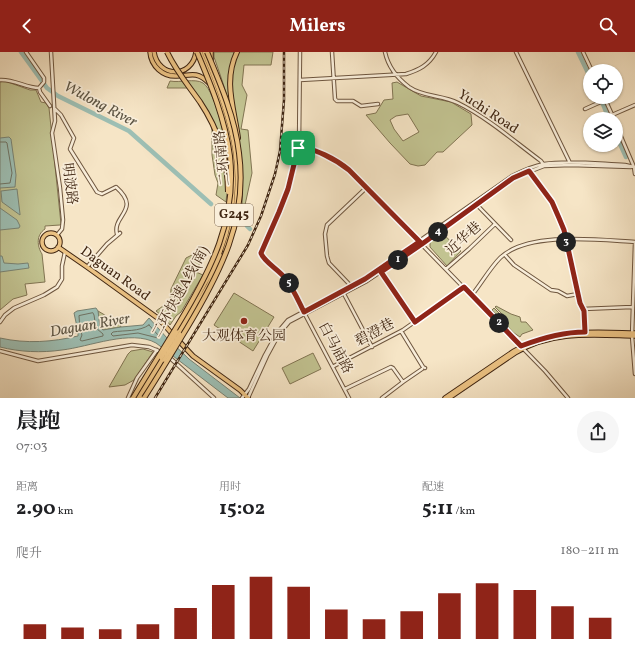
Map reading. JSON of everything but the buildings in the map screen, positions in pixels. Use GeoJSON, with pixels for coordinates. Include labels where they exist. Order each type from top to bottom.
{"type":"FeatureCollection","features":[{"type":"Feature","properties":{"kind":"highway"},"geometry":{"type":"LineString","coordinates":[[168,52],[178,72],[208,115],[221,145],[226,162],[228,183],[227,212],[224,230]]}},
{"type":"Feature","properties":{"kind":"highway","name":"二环快速A线(南)"},"geometry":{"type":"LineString","coordinates":[[135,398],[199,288],[215,255],[224,230],[230,194],[230,154],[219,109],[196,52]]}},
{"type":"Feature","properties":{"kind":"highway"},"geometry":{"type":"LineString","coordinates":[[207,52],[230,112],[237,139],[240,160]]}},
{"type":"Feature","properties":{"kind":"highway"},"geometry":{"type":"LineString","coordinates":[[143,398],[204,299],[226,255],[233,233],[238,212],[240,160],[230,86],[231,68],[237,52]]}},
{"type":"Feature","properties":{"kind":"main road"},"geometry":{"type":"LineString","coordinates":[[150,52],[153,62],[160,71],[174,76],[193,75],[202,77],[210,84],[218,98]]}},
{"type":"Feature","properties":{"kind":"main road"},"geometry":{"type":"LineString","coordinates":[[154,52],[161,66],[169,71],[176,72],[185,70],[190,66],[196,52]]}},
{"type":"Feature","properties":{"kind":"main road","name":"G245"},"geometry":{"type":"LineString","coordinates":[[200,52],[218,98]]}},
{"type":"Feature","properties":{"kind":"main road","name":"G245"},"geometry":{"type":"LineString","coordinates":[[204,52],[218,86]]}},
{"type":"Feature","properties":{"kind":"main road"},"geometry":{"type":"LineString","coordinates":[[211,52],[212,64],[218,86]]}},
{"type":"Feature","properties":{"kind":"main road","name":"二环南路"},"geometry":{"type":"LineString","coordinates":[[135,398],[148,383],[208,286],[222,258],[229,237],[236,206],[238,181],[236,154],[229,119],[218,86]]}},
{"type":"Feature","properties":{"kind":"main road","name":"二环南路"},"geometry":{"type":"LineString","coordinates":[[178,333],[216,261],[224,240],[231,211],[234,181],[232,154],[227,127],[218,98]]}},
{"type":"Feature","properties":{"kind":"main road"},"geometry":{"type":"LineString","coordinates":[[48,233],[54,233],[57,235],[60,242],[58,247],[53,250],[47,249],[43,245],[42,242],[44,236],[48,233]]}},
{"type":"Feature","properties":{"kind":"main road","name":"Daguan Road"},"geometry":{"type":"LineString","coordinates":[[58,247],[159,319],[193,356],[246,397]]}},
{"type":"Feature","properties":{"kind":"main road"},"geometry":{"type":"LineString","coordinates":[[445,398],[522,347],[550,336],[585,332],[634,335]]}},
{"type":"Feature","properties":{"kind":"main road"},"geometry":{"type":"LineString","coordinates":[[449,398],[522,347],[550,338],[566,336],[634,335]]}},
{"type":"Feature","properties":{"kind":"main road","name":"二环南路"},"geometry":{"type":"LineString","coordinates":[[143,398],[148,383]]}},
{"type":"Feature","properties":{"kind":"street"},"geometry":{"type":"LineString","coordinates":[[0,80],[7,79],[32,88],[40,86],[44,82],[44,78],[38,68],[26,52]]}},
{"type":"Feature","properties":{"kind":"street","name":"明波路"},"geometry":{"type":"LineString","coordinates":[[51,52],[55,125],[52,133],[63,220],[62,229],[57,235]]}},
{"type":"Feature","properties":{"kind":"street"},"geometry":{"type":"LineString","coordinates":[[300,52],[299,145],[320,152],[336,160],[349,170],[522,347],[568,398]]}},
{"type":"Feature","properties":{"kind":"street"},"geometry":{"type":"LineString","coordinates":[[332,52],[337,101],[353,101],[362,106],[378,104]]}},
{"type":"Feature","properties":{"kind":"street","name":"Yuchi Road"},"geometry":{"type":"LineString","coordinates":[[385,52],[389,66],[409,87],[425,94],[444,98],[460,104],[541,160],[544,165]]}},
{"type":"Feature","properties":{"kind":"street"},"geometry":{"type":"LineString","coordinates":[[300,80],[406,74],[421,68],[430,61],[436,52]]}},
{"type":"Feature","properties":{"kind":"street"},"geometry":{"type":"LineString","coordinates":[[516,52],[571,164]]}},
{"type":"Feature","properties":{"kind":"street"},"geometry":{"type":"LineString","coordinates":[[583,52],[589,64]]}},
{"type":"Feature","properties":{"kind":"street"},"geometry":{"type":"LineString","coordinates":[[40,86],[40,92],[50,106]]}},
{"type":"Feature","properties":{"kind":"street"},"geometry":{"type":"LineString","coordinates":[[585,109],[598,104]]}},
{"type":"Feature","properties":{"kind":"street"},"geometry":{"type":"LineString","coordinates":[[617,112],[635,105]]}},
{"type":"Feature","properties":{"kind":"street"},"geometry":{"type":"LineString","coordinates":[[54,108],[61,115],[74,138],[70,149],[97,192],[102,194],[116,187],[127,201],[127,205],[117,228],[119,234],[87,267]]}},
{"type":"Feature","properties":{"kind":"street"},"geometry":{"type":"LineString","coordinates":[[623,141],[634,167],[635,174]]}},
{"type":"Feature","properties":{"kind":"street","name":"白马庙路"},"geometry":{"type":"LineString","coordinates":[[299,145],[288,189],[261,253],[263,258],[277,269],[289,284],[350,398]]}},
{"type":"Feature","properties":{"kind":"street"},"geometry":{"type":"LineString","coordinates":[[304,313],[381,272],[512,176],[528,169],[544,165],[571,164],[634,167]]}},
{"type":"Feature","properties":{"kind":"street"},"geometry":{"type":"LineString","coordinates":[[246,397],[265,355],[281,327],[288,320],[344,294],[477,205],[513,178],[544,165]]}},
{"type":"Feature","properties":{"kind":"street"},"geometry":{"type":"LineString","coordinates":[[529,171],[552,202],[564,230],[578,294],[583,309],[585,332]]}},
{"type":"Feature","properties":{"kind":"street"},"geometry":{"type":"LineString","coordinates":[[352,288],[328,260],[325,234],[327,225],[366,188]]}},
{"type":"Feature","properties":{"kind":"street"},"geometry":{"type":"LineString","coordinates":[[477,205],[511,240]]}},
{"type":"Feature","properties":{"kind":"street","name":"近华巷"},"geometry":{"type":"LineString","coordinates":[[446,269],[470,249],[495,224]]}},
{"type":"Feature","properties":{"kind":"street"},"geometry":{"type":"LineString","coordinates":[[472,295],[500,258],[521,246],[537,241],[565,239],[635,243],[632,307],[635,374]]}},
{"type":"Feature","properties":{"kind":"street"},"geometry":{"type":"LineString","coordinates":[[0,322],[5,315],[14,308],[57,287],[62,279],[62,266],[65,251]]}},
{"type":"Feature","properties":{"kind":"street"},"geometry":{"type":"LineString","coordinates":[[505,255],[514,264],[551,290],[558,291],[567,296],[578,294]]}},
{"type":"Feature","properties":{"kind":"street"},"geometry":{"type":"LineString","coordinates":[[381,272],[415,322]]}},
{"type":"Feature","properties":{"kind":"street","name":"碧澄巷"},"geometry":{"type":"LineString","coordinates":[[334,366],[401,331],[464,287]]}},
{"type":"Feature","properties":{"kind":"street"},"geometry":{"type":"LineString","coordinates":[[344,294],[372,347]]}},
{"type":"Feature","properties":{"kind":"street"},"geometry":{"type":"LineString","coordinates":[[583,309],[632,307]]}},
{"type":"Feature","properties":{"kind":"street"},"geometry":{"type":"LineString","coordinates":[[382,398],[423,369],[401,331]]}},
{"type":"Feature","properties":{"kind":"street"},"geometry":{"type":"LineString","coordinates":[[0,351],[38,361],[132,345],[149,347],[167,355],[175,361],[195,382],[214,398]]}},
{"type":"Feature","properties":{"kind":"street"},"geometry":{"type":"LineString","coordinates":[[128,398],[137,378],[156,350]]}},
{"type":"Feature","properties":{"kind":"street"},"geometry":{"type":"LineString","coordinates":[[345,389],[391,367],[403,382]]}},
{"type":"Feature","properties":{"kind":"green space"},"geometry":{"type":"Polygon","coordinates":[[[214,52],[273,52],[271,65],[244,65],[242,85],[247,95],[241,129],[248,130],[252,173],[245,205],[242,205],[242,167],[236,130],[214,57],[214,52]]]}},
{"type":"Feature","properties":{"kind":"green space"},"geometry":{"type":"Polygon","coordinates":[[[5,81],[30,90],[36,90],[41,102],[46,103],[49,108],[61,224],[45,226],[45,229],[39,237],[38,244],[42,254],[45,282],[25,284],[27,295],[13,299],[0,310],[0,82],[5,81]]]}},
{"type":"Feature","properties":{"kind":"green space"},"geometry":{"type":"Polygon","coordinates":[[[170,81],[200,82],[208,88],[217,108],[224,134],[228,174],[226,202],[216,195],[218,183],[215,175],[212,155],[212,125],[198,102],[187,88],[167,88],[170,81]]]}},
{"type":"Feature","properties":{"kind":"green space"},"geometry":{"type":"Polygon","coordinates":[[[397,82],[421,96],[451,102],[471,114],[472,125],[443,152],[437,152],[425,165],[418,166],[410,164],[366,115],[376,113],[384,100],[393,99],[392,83],[397,82]],[[408,114],[396,116],[390,120],[394,129],[403,141],[419,132],[408,114]]]}},
{"type":"Feature","properties":{"kind":"green space"},"geometry":{"type":"Polygon","coordinates":[[[442,233],[461,251],[447,266],[430,247],[430,241],[442,233]]]}},
{"type":"Feature","properties":{"kind":"green space"},"geometry":{"type":"Polygon","coordinates":[[[200,251],[204,253],[196,272],[203,275],[181,312],[176,316],[170,325],[166,319],[156,311],[170,301],[171,289],[186,258],[200,251]]]}},
{"type":"Feature","properties":{"kind":"green space","name":"大观体育公园"},"geometry":{"type":"Polygon","coordinates":[[[234,293],[274,317],[253,351],[214,325],[234,293]]]}},
{"type":"Feature","properties":{"kind":"green space"},"geometry":{"type":"Polygon","coordinates":[[[496,306],[520,317],[521,322],[526,322],[533,330],[522,334],[520,337],[514,333],[492,310],[494,308],[503,317],[504,316],[495,307],[496,306]]]}},
{"type":"Feature","properties":{"kind":"green space"},"geometry":{"type":"Polygon","coordinates":[[[98,311],[120,324],[121,327],[103,330],[100,327],[98,311]]]}},
{"type":"Feature","properties":{"kind":"green space"},"geometry":{"type":"Polygon","coordinates":[[[143,349],[153,352],[134,380],[125,385],[109,387],[128,354],[131,351],[143,349]]]}},
{"type":"Feature","properties":{"kind":"green space"},"geometry":{"type":"Polygon","coordinates":[[[313,353],[321,369],[290,384],[282,368],[313,353]]]}},
{"type":"Feature","properties":{"kind":"water"},"geometry":{"type":"Polygon","coordinates":[[[9,137],[11,139],[16,175],[15,187],[0,188],[0,138],[9,137]]]}},
{"type":"Feature","properties":{"kind":"water"},"geometry":{"type":"Polygon","coordinates":[[[17,189],[20,215],[2,202],[1,191],[17,189]]]}},
{"type":"Feature","properties":{"kind":"water"},"geometry":{"type":"Polygon","coordinates":[[[0,208],[17,220],[20,226],[19,228],[0,230],[0,208]]]}},
{"type":"Feature","properties":{"kind":"water"},"geometry":{"type":"Polygon","coordinates":[[[0,256],[2,256],[4,263],[28,263],[29,268],[0,272],[0,256]]]}},
{"type":"Feature","properties":{"kind":"water","name":"Daguan River"},"geometry":{"type":"Polygon","coordinates":[[[96,308],[98,311],[100,327],[103,330],[143,325],[149,318],[189,359],[240,398],[228,398],[156,343],[146,339],[122,338],[46,352],[31,352],[0,347],[0,338],[39,342],[78,336],[78,333],[74,333],[73,328],[77,327],[74,313],[77,311],[96,308]]]}},
{"type":"Feature","properties":{"kind":"waterway","name":"Wulong River"},"geometry":{"type":"LineString","coordinates":[[21,52],[47,88],[58,96],[129,131],[211,204]]}},
{"type":"Feature","properties":{"kind":"waterway"},"geometry":{"type":"LineString","coordinates":[[578,52],[584,64]]}},
{"type":"Feature","properties":{"kind":"waterway"},"geometry":{"type":"LineString","coordinates":[[603,104],[606,112]]}},
{"type":"Feature","properties":{"kind":"waterway"},"geometry":{"type":"LineString","coordinates":[[623,150],[626,157]]}},
{"type":"Feature","properties":{"kind":"waterway","name":"Wulong River"},"geometry":{"type":"LineString","coordinates":[[247,226],[250,229]]}},
{"type":"Feature","properties":{"kind":"railway"},"geometry":{"type":"LineString","coordinates":[[155,398],[248,245],[261,216],[275,174],[280,151],[284,100],[284,52]]}},
{"type":"Feature","properties":{"kind":"place","name":"大观体育公园"},"geometry":{"type":"Point","coordinates":[244,321]}},
{"type":"Feature","properties":{"kind":"route"},"geometry":{"type":"LineString","coordinates":[[298,148],[288,189],[261,253],[263,258],[274,266],[286,279],[304,312],[352,287],[419,242],[422,244],[513,178],[529,171],[552,202],[564,230],[580,303],[584,311],[585,332],[550,336],[521,346],[464,287],[415,322],[381,272],[422,244],[341,163],[320,152],[299,145],[298,148]]}}]}
